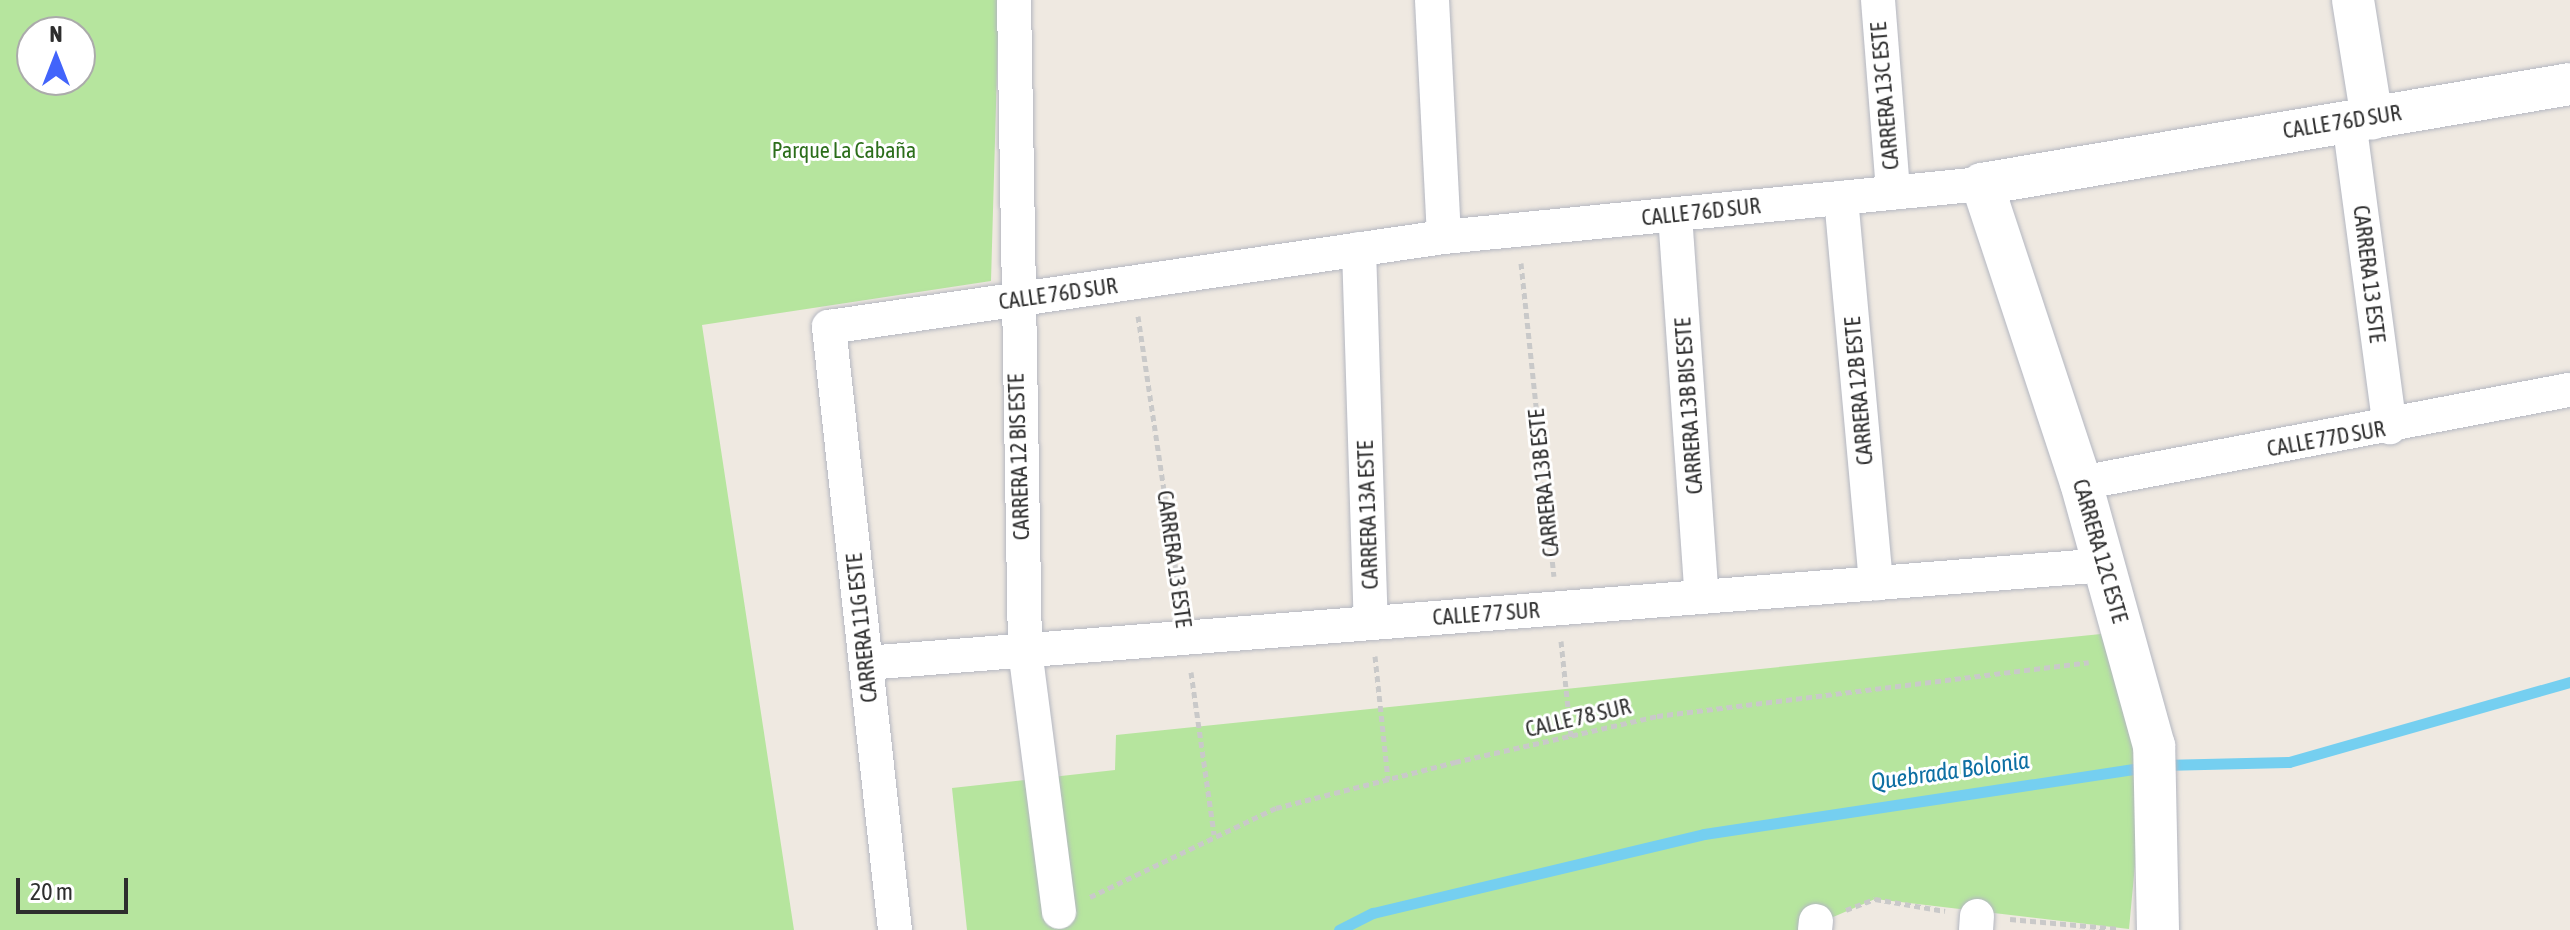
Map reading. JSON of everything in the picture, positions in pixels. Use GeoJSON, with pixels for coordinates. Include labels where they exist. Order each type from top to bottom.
{"type":"FeatureCollection","features":[{"type":"Feature","properties":{"kind":"street","name":"CARRERA 12 BIS ESTE"},"geometry":{"type":"LineString","coordinates":[[1014,0],[1014,300],[1025,650],[1059,912]]}},
{"type":"Feature","properties":{"kind":"street"},"geometry":{"type":"LineString","coordinates":[[1432,0],[1444,237]]}},
{"type":"Feature","properties":{"kind":"street","name":"CARRERA 13C ESTE"},"geometry":{"type":"LineString","coordinates":[[1878,0],[1893,192]]}},
{"type":"Feature","properties":{"kind":"street"},"geometry":{"type":"LineString","coordinates":[[2353,0],[2361,119]]}},
{"type":"Feature","properties":{"kind":"street","name":"CALLE 76D SUR"},"geometry":{"type":"LineString","coordinates":[[829,327],[1444,237],[1982,184],[2570,84]]}},
{"type":"Feature","properties":{"kind":"street","name":"CARRERA 13 ESTE"},"geometry":{"type":"LineString","coordinates":[[2361,119],[2390,427]]}},
{"type":"Feature","properties":{"kind":"street","name":"CARRERA 12C ESTE"},"geometry":{"type":"LineString","coordinates":[[1982,184],[2081,483],[2154,746],[2158,791],[2158,930]]}},
{"type":"Feature","properties":{"kind":"street","name":"CARRERA 12B ESTE"},"geometry":{"type":"LineString","coordinates":[[1841,198],[1876,583]]}},
{"type":"Feature","properties":{"kind":"street","name":"CARRERA 13B BIS ESTE"},"geometry":{"type":"LineString","coordinates":[[1675,215],[1702,597]]}},
{"type":"Feature","properties":{"kind":"street","name":"CARRERA 13A ESTE"},"geometry":{"type":"LineString","coordinates":[[1359,249],[1371,623]]}},
{"type":"Feature","properties":{"kind":"street","name":"CARRERA 11G ESTE"},"geometry":{"type":"LineString","coordinates":[[829,327],[895,930]]}},
{"type":"Feature","properties":{"kind":"street","name":"CALLE 77D SUR"},"geometry":{"type":"LineString","coordinates":[[2081,483],[2390,427],[2570,390]]}},
{"type":"Feature","properties":{"kind":"street","name":"CALLE 77 SUR"},"geometry":{"type":"LineString","coordinates":[[866,663],[2105,565]]}},
{"type":"Feature","properties":{"kind":"path","name":"CARRERA 13B ESTE"},"geometry":{"type":"LineString","coordinates":[[1517,231],[1571,736]]}},
{"type":"Feature","properties":{"kind":"path","name":"CARRERA 13 ESTE"},"geometry":{"type":"LineString","coordinates":[[1134,283],[1214,834]]}},
{"type":"Feature","properties":{"kind":"path"},"geometry":{"type":"LineString","coordinates":[[1371,623],[1388,779]]}},
{"type":"Feature","properties":{"kind":"path","name":"CALLE 78 SUR"},"geometry":{"type":"LineString","coordinates":[[1059,912],[1214,834],[1276,808],[1388,779],[1657,716],[2130,654]]}},
{"type":"Feature","properties":{"kind":"green space","name":"Parque La Cabaña"},"geometry":{"type":"Polygon","coordinates":[[[0,0],[999,0],[991,281],[702,325],[794,930],[0,930],[0,0]]]}},
{"type":"Feature","properties":{"kind":"green space"},"geometry":{"type":"Polygon","coordinates":[[[2101,634],[2137,745],[2141,800],[2129,929],[1875,899],[1803,930],[967,930],[952,788],[1115,770],[1116,735],[2101,634]]]}},
{"type":"Feature","properties":{"kind":"waterway","name":"Quebrada Bolonia"},"geometry":{"type":"LineString","coordinates":[[2162,765],[2289,762],[2570,682]]}},
{"type":"Feature","properties":{"kind":"waterway","name":"Quebrada Bolonia"},"geometry":{"type":"LineString","coordinates":[[1339,930],[1373,913],[1704,834],[2145,767]]}}]}
